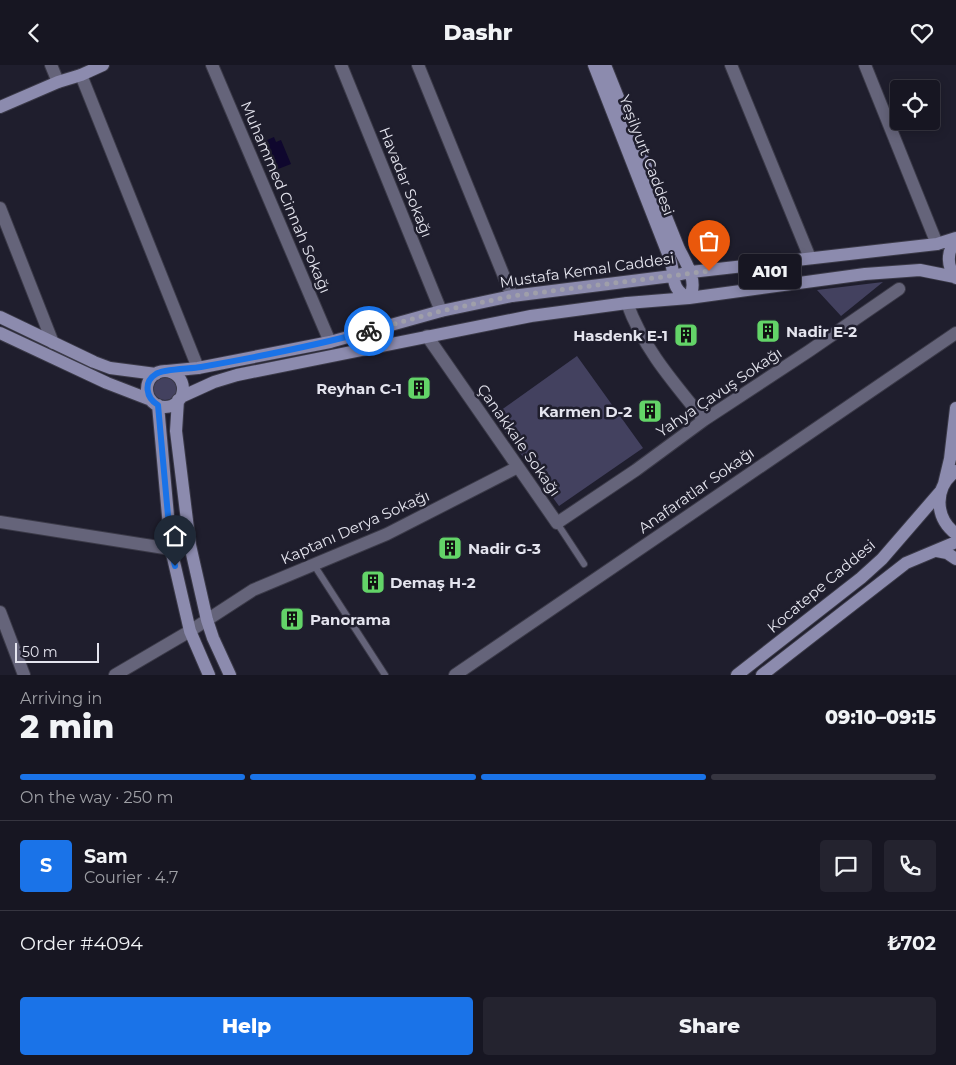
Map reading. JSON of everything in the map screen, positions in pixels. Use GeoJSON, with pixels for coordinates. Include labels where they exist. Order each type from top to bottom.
{"type":"FeatureCollection","features":[{"type":"Feature","properties":{"kind":"main road"},"geometry":{"type":"LineString","coordinates":[[0,107],[103,65]]}},
{"type":"Feature","properties":{"kind":"main road","name":"Yeşilyurt Caddesi"},"geometry":{"type":"LineString","coordinates":[[594,65],[670,259],[676,289],[680,294],[689,298],[692,293],[691,272],[679,249],[604,65]]}},
{"type":"Feature","properties":{"kind":"main road"},"geometry":{"type":"LineString","coordinates":[[955,278],[948,261],[950,251],[956,239]]}},
{"type":"Feature","properties":{"kind":"main road","name":"Mustafa Kemal Caddesi"},"geometry":{"type":"LineString","coordinates":[[0,317],[110,368],[162,373],[198,368],[330,342],[441,311],[512,296],[691,272],[937,244],[956,239]]}},
{"type":"Feature","properties":{"kind":"main road"},"geometry":{"type":"LineString","coordinates":[[0,333],[107,383],[168,407],[179,399],[214,382],[237,375],[531,316],[628,303],[689,298],[865,274],[920,271],[955,278]]}},
{"type":"Feature","properties":{"kind":"main road"},"geometry":{"type":"LineString","coordinates":[[209,675],[190,631],[171,549],[154,402],[147,387],[152,377],[162,373],[173,373],[181,381],[182,392],[179,399],[176,431],[190,545],[207,620],[213,639],[230,675]]}},
{"type":"Feature","properties":{"kind":"main road"},"geometry":{"type":"LineString","coordinates":[[956,408],[950,459],[942,488],[940,511],[946,523],[956,534]]}},
{"type":"Feature","properties":{"kind":"main road","name":"Kocatepe Caddesi"},"geometry":{"type":"LineString","coordinates":[[737,675],[861,578],[882,559],[956,471]]}},
{"type":"Feature","properties":{"kind":"main road","name":"Kocatepe Caddesi"},"geometry":{"type":"LineString","coordinates":[[762,675],[889,575],[913,559],[956,542]]}},
{"type":"Feature","properties":{"kind":"main road"},"geometry":{"type":"LineString","coordinates":[[937,551],[947,553],[956,559]]}},
{"type":"Feature","properties":{"kind":"street"},"geometry":{"type":"LineString","coordinates":[[51,65],[58,82]]}},
{"type":"Feature","properties":{"kind":"street","name":"Muhammed Cinnah Sokağı"},"geometry":{"type":"LineString","coordinates":[[212,65],[330,342]]}},
{"type":"Feature","properties":{"kind":"street","name":"Havadar Sokağı"},"geometry":{"type":"LineString","coordinates":[[341,65],[441,311]]}},
{"type":"Feature","properties":{"kind":"street"},"geometry":{"type":"LineString","coordinates":[[418,65],[512,296]]}},
{"type":"Feature","properties":{"kind":"street"},"geometry":{"type":"LineString","coordinates":[[731,65],[810,259]]}},
{"type":"Feature","properties":{"kind":"street"},"geometry":{"type":"LineString","coordinates":[[865,65],[937,244]]}},
{"type":"Feature","properties":{"kind":"street"},"geometry":{"type":"LineString","coordinates":[[81,75],[198,368]]}},
{"type":"Feature","properties":{"kind":"street"},"geometry":{"type":"LineString","coordinates":[[0,208],[54,343]]}},
{"type":"Feature","properties":{"kind":"street","name":"Yahya Çavuş Sokağı"},"geometry":{"type":"LineString","coordinates":[[557,523],[636,470],[704,420],[899,289]]}},
{"type":"Feature","properties":{"kind":"street"},"geometry":{"type":"LineString","coordinates":[[628,303],[644,342],[664,372],[704,420]]}},
{"type":"Feature","properties":{"kind":"street","name":"Anafaratlar Sokağı"},"geometry":{"type":"LineString","coordinates":[[455,675],[956,333]]}},
{"type":"Feature","properties":{"kind":"street","name":"Çanakkale Sokağı"},"geometry":{"type":"LineString","coordinates":[[427,336],[557,523]]}},
{"type":"Feature","properties":{"kind":"street","name":"Kaptanı Derya Sokağı"},"geometry":{"type":"LineString","coordinates":[[115,675],[190,631],[254,590],[387,534],[518,467]]}},
{"type":"Feature","properties":{"kind":"street"},"geometry":{"type":"LineString","coordinates":[[0,522],[171,549]]}},
{"type":"Feature","properties":{"kind":"street"},"geometry":{"type":"LineString","coordinates":[[1,619],[24,675]]}},
{"type":"Feature","properties":{"kind":"lane","name":"Çanakkale Sokağı"},"geometry":{"type":"LineString","coordinates":[[557,523],[584,564]]}},
{"type":"Feature","properties":{"kind":"lane"},"geometry":{"type":"LineString","coordinates":[[313,564],[367,651],[385,675]]}},
{"type":"Feature","properties":{"kind":"shaded area"},"geometry":{"type":"Polygon","coordinates":[[[274,137],[276,142],[281,140],[291,164],[273,171],[263,148],[270,145],[267,140],[274,137]]]}},
{"type":"Feature","properties":{"kind":"shaded area"},"geometry":{"type":"Polygon","coordinates":[[[883,282],[841,316],[817,290],[883,282]]]}},
{"type":"Feature","properties":{"kind":"shaded area"},"geometry":{"type":"Polygon","coordinates":[[[577,356],[643,448],[559,506],[493,416],[577,356]]]}},
{"type":"Feature","properties":{"kind":"shaded area"},"geometry":{"type":"Polygon","coordinates":[[[165,376],[173,380],[177,388],[173,396],[165,400],[157,396],[153,388],[157,380],[165,376]]]}},
{"type":"Feature","properties":{"kind":"way so far"},"geometry":{"type":"LineString","coordinates":[[369,331],[441,311],[512,296],[709,271]]}},
{"type":"Feature","properties":{"kind":"place","name":"A101"},"geometry":{"type":"Point","coordinates":[709,271]}},
{"type":"Feature","properties":{"kind":"place","name":"Nadir E-2"},"geometry":{"type":"Point","coordinates":[768,331]}},
{"type":"Feature","properties":{"kind":"place","name":"Hasdenk E-1"},"geometry":{"type":"Point","coordinates":[686,335]}},
{"type":"Feature","properties":{"kind":"place","name":"Reyhan C-1"},"geometry":{"type":"Point","coordinates":[419,388]}},
{"type":"Feature","properties":{"kind":"place","name":"Karmen D-2"},"geometry":{"type":"Point","coordinates":[650,411]}},
{"type":"Feature","properties":{"kind":"place","name":"Nadir G-3"},"geometry":{"type":"Point","coordinates":[450,548]}},
{"type":"Feature","properties":{"kind":"place","name":"Demaş H-2"},"geometry":{"type":"Point","coordinates":[373,582]}},
{"type":"Feature","properties":{"kind":"place","name":"Panorama"},"geometry":{"type":"Point","coordinates":[292,619]}},
{"type":"Feature","properties":{"kind":"route"},"geometry":{"type":"LineString","coordinates":[[175,566],[171,549],[158,405],[149,398],[147,387],[152,377],[161,371],[198,368],[330,342],[369,331]]}}]}
